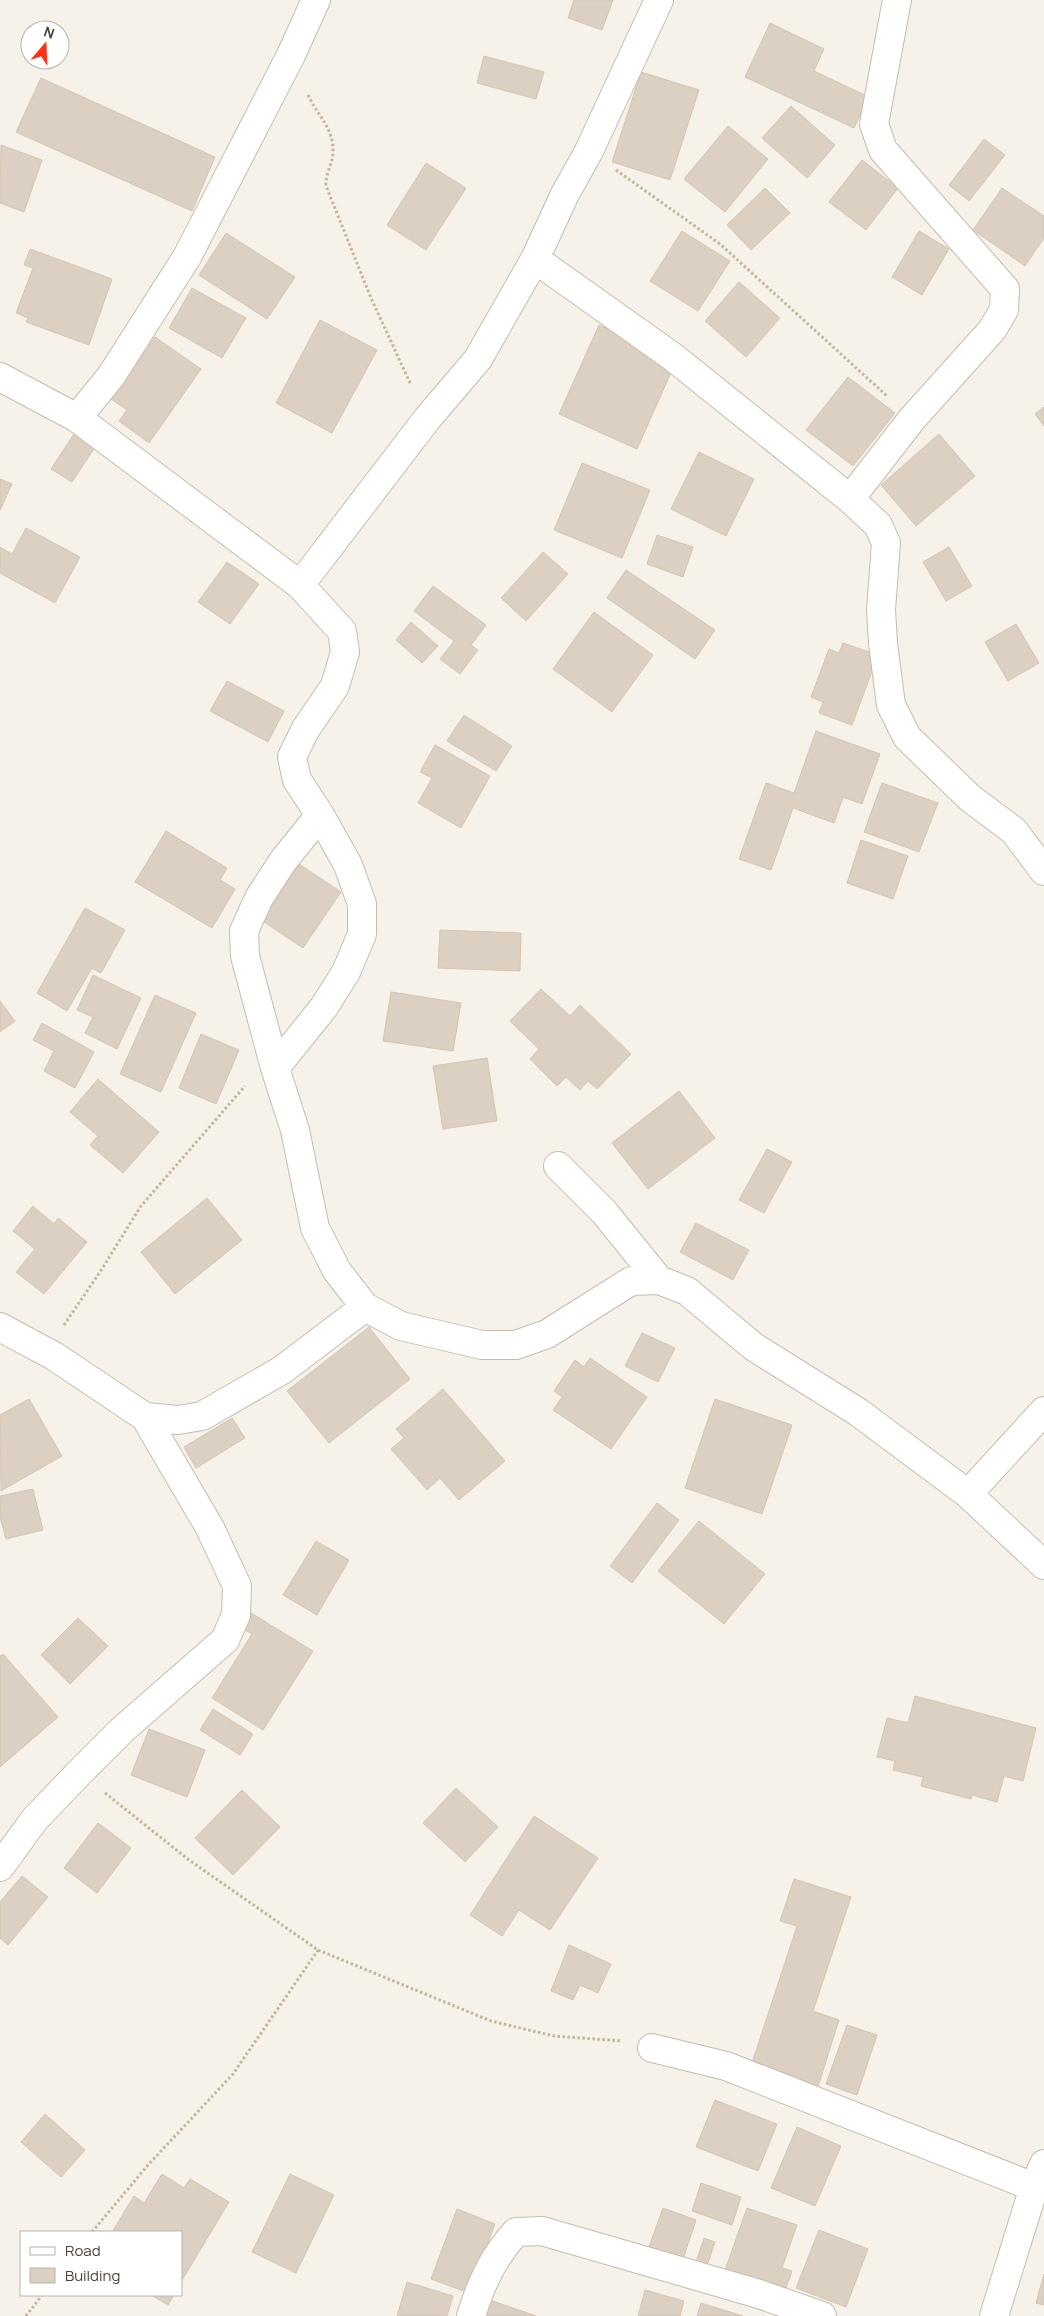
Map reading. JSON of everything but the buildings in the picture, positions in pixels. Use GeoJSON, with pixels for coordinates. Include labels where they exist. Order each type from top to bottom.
{"type":"FeatureCollection","features":[{"type":"Feature","properties":{"kind":"street"},"geometry":{"type":"LineString","coordinates":[[78,418],[111,376],[187,257],[291,55],[316,0]]}},
{"type":"Feature","properties":{"kind":"street"},"geometry":{"type":"LineString","coordinates":[[300,585],[427,419],[478,359],[535,259],[565,194],[589,151],[659,0]]}},
{"type":"Feature","properties":{"kind":"street"},"geometry":{"type":"LineString","coordinates":[[850,499],[912,419],[992,330],[1004,310],[1005,289],[883,150],[874,124],[897,0]]}},
{"type":"Feature","properties":{"kind":"street"},"geometry":{"type":"LineString","coordinates":[[535,259],[673,357],[850,499],[878,525],[886,543],[881,610],[883,644],[891,705],[907,737],[970,798],[1014,831],[1044,871]]}},
{"type":"Feature","properties":{"kind":"street"},"geometry":{"type":"LineString","coordinates":[[0,377],[78,418],[300,585],[342,631],[345,652],[335,686],[305,730],[292,757],[297,780],[320,814],[348,865],[362,904],[362,934],[346,972],[324,1007],[274,1062]]}},
{"type":"Feature","properties":{"kind":"street"},"geometry":{"type":"LineString","coordinates":[[320,814],[283,861],[260,898],[244,931],[245,956],[295,1130],[315,1228],[337,1271],[365,1307],[401,1326],[482,1345],[516,1345],[547,1334],[631,1281],[659,1280],[688,1290],[754,1347],[858,1412],[968,1494],[1044,1565]]}},
{"type":"Feature","properties":{"kind":"street"},"geometry":{"type":"LineString","coordinates":[[558,1166],[604,1212],[659,1280]]}},
{"type":"Feature","properties":{"kind":"street"},"geometry":{"type":"LineString","coordinates":[[145,1417],[178,1420],[202,1416],[282,1370],[365,1307]]}},
{"type":"Feature","properties":{"kind":"street"},"geometry":{"type":"LineString","coordinates":[[0,1326],[46,1351],[145,1417],[210,1528],[237,1586],[236,1615],[225,1640],[122,1730],[35,1819],[0,1867]]}},
{"type":"Feature","properties":{"kind":"street"},"geometry":{"type":"LineString","coordinates":[[968,1494],[1044,1411]]}},
{"type":"Feature","properties":{"kind":"street"},"geometry":{"type":"LineString","coordinates":[[652,2048],[726,2066],[1039,2176],[994,2316]]}},
{"type":"Feature","properties":{"kind":"street"},"geometry":{"type":"LineString","coordinates":[[470,2316],[476,2298],[498,2251],[516,2232],[542,2231],[759,2294],[822,2316]]}},
{"type":"Feature","properties":{"kind":"path"},"geometry":{"type":"LineString","coordinates":[[291,55],[311,102],[328,126],[332,137],[333,154],[325,177],[326,186],[371,298],[427,419]]}},
{"type":"Feature","properties":{"kind":"path"},"geometry":{"type":"LineString","coordinates":[[589,151],[720,244],[912,419]]}},
{"type":"Feature","properties":{"kind":"path"},"geometry":{"type":"LineString","coordinates":[[46,1351],[100,1272],[141,1206],[274,1062]]}},
{"type":"Feature","properties":{"kind":"path"},"geometry":{"type":"LineString","coordinates":[[80,1773],[189,1860],[318,1950],[491,2021],[554,2036],[612,2039],[652,2048]]}},
{"type":"Feature","properties":{"kind":"path"},"geometry":{"type":"LineString","coordinates":[[93,2231],[148,2165],[233,2074],[318,1950]]}},
{"type":"Feature","properties":{"kind":"path"},"geometry":{"type":"LineString","coordinates":[[26,2316],[41,2296]]}}]}
